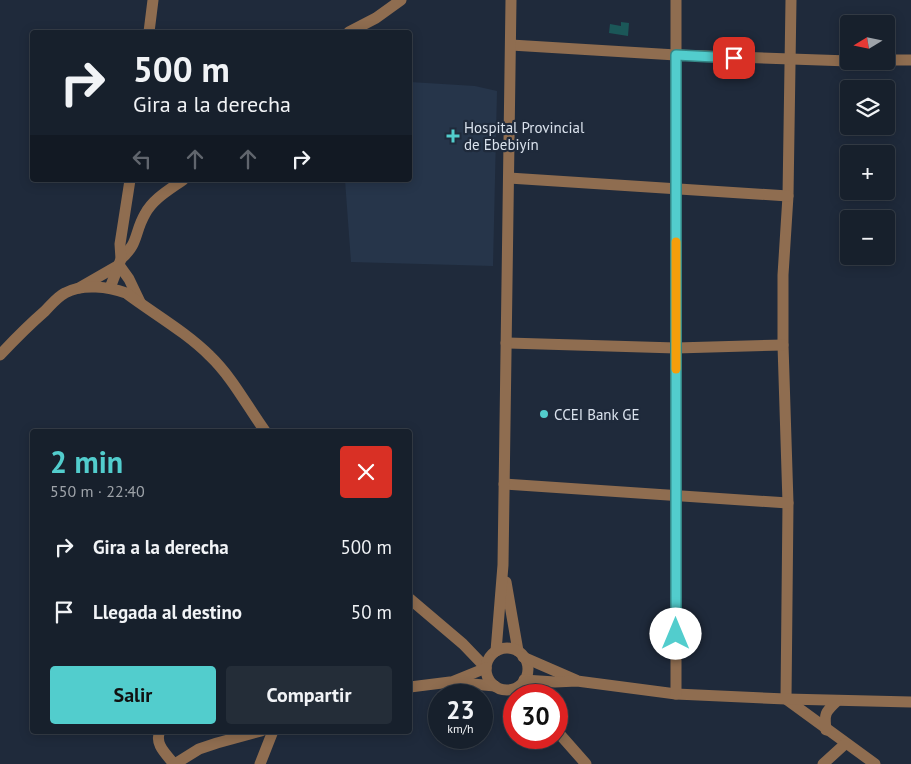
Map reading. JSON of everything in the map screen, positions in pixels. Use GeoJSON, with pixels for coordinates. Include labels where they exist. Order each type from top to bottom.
{"type":"FeatureCollection","features":[{"type":"Feature","properties":{"kind":"street"},"geometry":{"type":"LineString","coordinates":[[149,30],[153,0]]}},
{"type":"Feature","properties":{"kind":"street"},"geometry":{"type":"LineString","coordinates":[[353,30],[376,18],[401,0]]}},
{"type":"Feature","properties":{"kind":"street"},"geometry":{"type":"LineString","coordinates":[[450,682],[486,668],[493,654],[503,565],[511,0]]}},
{"type":"Feature","properties":{"kind":"street"},"geometry":{"type":"LineString","coordinates":[[676,0],[676,694]]}},
{"type":"Feature","properties":{"kind":"street"},"geometry":{"type":"LineString","coordinates":[[786,699],[788,503],[783,345],[783,275],[788,196],[791,0]]}},
{"type":"Feature","properties":{"kind":"street"},"geometry":{"type":"LineString","coordinates":[[511,46],[676,55],[840,61]]}},
{"type":"Feature","properties":{"kind":"street"},"geometry":{"type":"LineString","coordinates":[[895,60],[911,60]]}},
{"type":"Feature","properties":{"kind":"street"},"geometry":{"type":"LineString","coordinates":[[509,178],[788,196]]}},
{"type":"Feature","properties":{"kind":"street"},"geometry":{"type":"LineString","coordinates":[[110,288],[120,262],[120,244],[130,182]]}},
{"type":"Feature","properties":{"kind":"street"},"geometry":{"type":"LineString","coordinates":[[0,355],[64,293],[79,288],[120,262],[131,250],[141,222],[152,203],[180,182]]}},
{"type":"Feature","properties":{"kind":"street"},"geometry":{"type":"LineString","coordinates":[[120,262],[140,304]]}},
{"type":"Feature","properties":{"kind":"street"},"geometry":{"type":"LineString","coordinates":[[79,288],[110,288],[126,293],[172,326],[209,355],[219,366],[264,429]]}},
{"type":"Feature","properties":{"kind":"street"},"geometry":{"type":"LineString","coordinates":[[506,343],[676,348],[783,345]]}},
{"type":"Feature","properties":{"kind":"street"},"geometry":{"type":"LineString","coordinates":[[504,484],[788,503]]}},
{"type":"Feature","properties":{"kind":"street"},"geometry":{"type":"LineString","coordinates":[[412,687],[450,682],[515,688],[524,680],[527,668],[520,654],[503,565]]}},
{"type":"Feature","properties":{"kind":"street"},"geometry":{"type":"LineString","coordinates":[[412,601],[463,644],[486,668],[488,678],[503,690]]}},
{"type":"Feature","properties":{"kind":"street"},"geometry":{"type":"LineString","coordinates":[[463,644],[493,654],[507,648],[577,681]]}},
{"type":"Feature","properties":{"kind":"street"},"geometry":{"type":"LineString","coordinates":[[524,680],[577,681],[676,694],[836,701],[911,702]]}},
{"type":"Feature","properties":{"kind":"street"},"geometry":{"type":"LineString","coordinates":[[524,680],[530,684]]}},
{"type":"Feature","properties":{"kind":"street"},"geometry":{"type":"LineString","coordinates":[[551,684],[555,682]]}},
{"type":"Feature","properties":{"kind":"street"},"geometry":{"type":"LineString","coordinates":[[786,699],[845,744],[875,764]]}},
{"type":"Feature","properties":{"kind":"street"},"geometry":{"type":"LineString","coordinates":[[826,730],[825,715],[836,701]]}},
{"type":"Feature","properties":{"kind":"street"},"geometry":{"type":"LineString","coordinates":[[159,734],[158,744],[174,764],[208,746],[250,734]]}},
{"type":"Feature","properties":{"kind":"street"},"geometry":{"type":"LineString","coordinates":[[260,764],[272,734]]}},
{"type":"Feature","properties":{"kind":"street"},"geometry":{"type":"LineString","coordinates":[[568,744],[586,764]]}},
{"type":"Feature","properties":{"kind":"street"},"geometry":{"type":"LineString","coordinates":[[823,764],[845,744]]}},
{"type":"Feature","properties":{"kind":"shaded area"},"geometry":{"type":"Polygon","coordinates":[[[621,22],[629,23],[628,36],[609,33],[610,24],[621,26],[621,22]]]}},
{"type":"Feature","properties":{"kind":"shaded area","name":"Hospital Provincial de Ebebiyín"},"geometry":{"type":"Polygon","coordinates":[[[412,82],[475,86],[497,91],[493,266],[351,262],[345,182],[412,182],[412,82]]]}},
{"type":"Feature","properties":{"kind":"slow traffic"},"geometry":{"type":"LineString","coordinates":[[676,242],[676,369]]}},
{"type":"Feature","properties":{"kind":"place","name":"Hospital Provincial de Ebebiyín"},"geometry":{"type":"Point","coordinates":[453,136]}},
{"type":"Feature","properties":{"kind":"place","name":"CCEI Bank GE"},"geometry":{"type":"Point","coordinates":[544,414]}},
{"type":"Feature","properties":{"kind":"route"},"geometry":{"type":"LineString","coordinates":[[676,634],[676,55],[734,58]]}}]}
